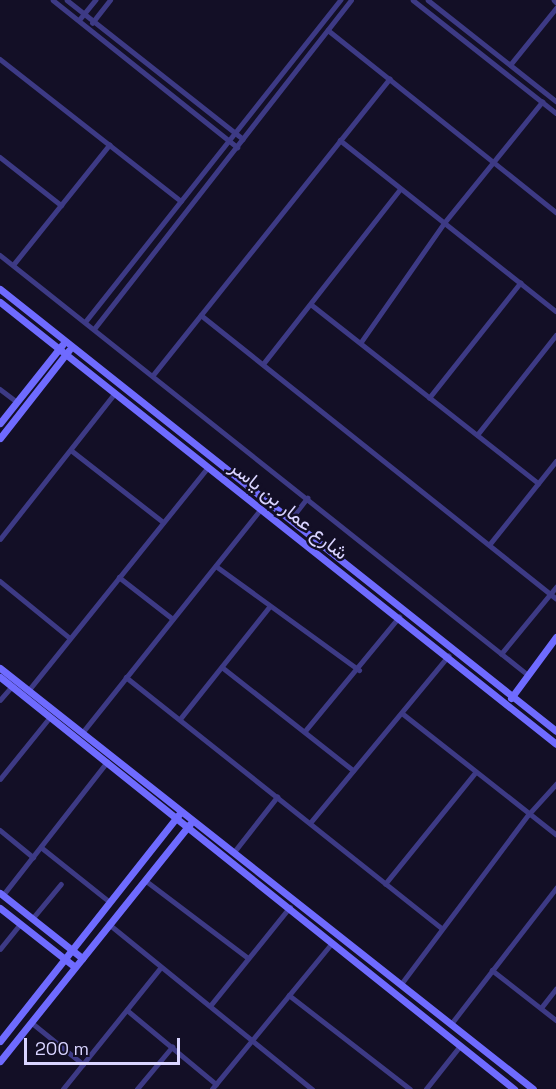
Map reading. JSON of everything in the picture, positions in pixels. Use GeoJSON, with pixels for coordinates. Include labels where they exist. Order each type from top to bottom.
{"type":"FeatureCollection","features":[{"type":"Feature","properties":{"kind":"street"},"geometry":{"type":"LineString","coordinates":[[53,0],[237,147]]}},
{"type":"Feature","properties":{"kind":"street"},"geometry":{"type":"LineString","coordinates":[[67,0],[243,139]]}},
{"type":"Feature","properties":{"kind":"street"},"geometry":{"type":"LineString","coordinates":[[79,20],[95,0]]}},
{"type":"Feature","properties":{"kind":"street"},"geometry":{"type":"LineString","coordinates":[[88,27],[110,0]]}},
{"type":"Feature","properties":{"kind":"street"},"geometry":{"type":"LineString","coordinates":[[85,322],[340,0]]}},
{"type":"Feature","properties":{"kind":"street"},"geometry":{"type":"LineString","coordinates":[[94,329],[351,0]]}},
{"type":"Feature","properties":{"kind":"street"},"geometry":{"type":"LineString","coordinates":[[412,0],[556,113]]}},
{"type":"Feature","properties":{"kind":"street"},"geometry":{"type":"LineString","coordinates":[[428,0],[556,101]]}},
{"type":"Feature","properties":{"kind":"street"},"geometry":{"type":"LineString","coordinates":[[510,65],[556,8]]}},
{"type":"Feature","properties":{"kind":"street"},"geometry":{"type":"LineString","coordinates":[[328,30],[494,160],[556,212]]}},
{"type":"Feature","properties":{"kind":"street"},"geometry":{"type":"LineString","coordinates":[[0,59],[181,201]]}},
{"type":"Feature","properties":{"kind":"street"},"geometry":{"type":"LineString","coordinates":[[153,375],[390,79]]}},
{"type":"Feature","properties":{"kind":"street"},"geometry":{"type":"LineString","coordinates":[[361,342],[444,222],[542,102]]}},
{"type":"Feature","properties":{"kind":"street"},"geometry":{"type":"LineString","coordinates":[[340,140],[556,311]]}},
{"type":"Feature","properties":{"kind":"street"},"geometry":{"type":"LineString","coordinates":[[13,265],[109,145]]}},
{"type":"Feature","properties":{"kind":"street"},"geometry":{"type":"LineString","coordinates":[[0,157],[61,205]]}},
{"type":"Feature","properties":{"kind":"street"},"geometry":{"type":"LineString","coordinates":[[263,364],[312,305],[400,189]]}},
{"type":"Feature","properties":{"kind":"street"},"geometry":{"type":"LineString","coordinates":[[0,255],[527,674]]}},
{"type":"Feature","properties":{"kind":"street"},"geometry":{"type":"LineString","coordinates":[[429,398],[519,283]]}},
{"type":"Feature","properties":{"kind":"street","name":"شارع عمار بن ياسر"},"geometry":{"type":"LineString","coordinates":[[0,289],[556,731]]}},
{"type":"Feature","properties":{"kind":"street","name":"شارع عمار بن ياسر"},"geometry":{"type":"LineString","coordinates":[[0,302],[556,744]]}},
{"type":"Feature","properties":{"kind":"street"},"geometry":{"type":"LineString","coordinates":[[312,305],[538,483]]}},
{"type":"Feature","properties":{"kind":"street"},"geometry":{"type":"LineString","coordinates":[[201,315],[556,598]]}},
{"type":"Feature","properties":{"kind":"street"},"geometry":{"type":"LineString","coordinates":[[477,435],[556,335]]}},
{"type":"Feature","properties":{"kind":"street"},"geometry":{"type":"LineString","coordinates":[[0,423],[65,341]]}},
{"type":"Feature","properties":{"kind":"street"},"geometry":{"type":"LineString","coordinates":[[0,438],[72,346]]}},
{"type":"Feature","properties":{"kind":"street"},"geometry":{"type":"LineString","coordinates":[[0,389],[17,402]]}},
{"type":"Feature","properties":{"kind":"street"},"geometry":{"type":"LineString","coordinates":[[0,539],[115,393]]}},
{"type":"Feature","properties":{"kind":"street"},"geometry":{"type":"LineString","coordinates":[[71,450],[162,522]]}},
{"type":"Feature","properties":{"kind":"street"},"geometry":{"type":"LineString","coordinates":[[489,545],[556,461]]}},
{"type":"Feature","properties":{"kind":"street"},"geometry":{"type":"LineString","coordinates":[[28,691],[208,466]]}},
{"type":"Feature","properties":{"kind":"street"},"geometry":{"type":"LineString","coordinates":[[290,520],[307,498]]}},
{"type":"Feature","properties":{"kind":"street"},"geometry":{"type":"LineString","coordinates":[[82,733],[260,510]]}},
{"type":"Feature","properties":{"kind":"street"},"geometry":{"type":"LineString","coordinates":[[216,566],[359,670]]}},
{"type":"Feature","properties":{"kind":"street"},"geometry":{"type":"LineString","coordinates":[[118,577],[173,619]]}},
{"type":"Feature","properties":{"kind":"street"},"geometry":{"type":"LineString","coordinates":[[0,581],[70,638]]}},
{"type":"Feature","properties":{"kind":"street"},"geometry":{"type":"LineString","coordinates":[[501,654],[556,587]]}},
{"type":"Feature","properties":{"kind":"street"},"geometry":{"type":"LineString","coordinates":[[180,719],[270,606]]}},
{"type":"Feature","properties":{"kind":"street"},"geometry":{"type":"LineString","coordinates":[[305,730],[359,670],[399,618]]}},
{"type":"Feature","properties":{"kind":"street"},"geometry":{"type":"LineString","coordinates":[[506,704],[556,637]]}},
{"type":"Feature","properties":{"kind":"street"},"geometry":{"type":"LineString","coordinates":[[310,823],[448,656]]}},
{"type":"Feature","properties":{"kind":"street"},"geometry":{"type":"LineString","coordinates":[[222,667],[353,770]]}},
{"type":"Feature","properties":{"kind":"street"},"geometry":{"type":"LineString","coordinates":[[0,668],[183,810],[533,1089]]}},
{"type":"Feature","properties":{"kind":"street"},"geometry":{"type":"LineString","coordinates":[[0,677],[290,907],[514,1089]]}},
{"type":"Feature","properties":{"kind":"street"},"geometry":{"type":"LineString","coordinates":[[126,677],[441,928]]}},
{"type":"Feature","properties":{"kind":"street"},"geometry":{"type":"LineString","coordinates":[[0,700],[12,686]]}},
{"type":"Feature","properties":{"kind":"street"},"geometry":{"type":"LineString","coordinates":[[402,713],[528,815],[556,834]]}},
{"type":"Feature","properties":{"kind":"street"},"geometry":{"type":"LineString","coordinates":[[0,779],[50,717]]}},
{"type":"Feature","properties":{"kind":"street"},"geometry":{"type":"LineString","coordinates":[[82,958],[2,894],[107,762]]}},
{"type":"Feature","properties":{"kind":"street"},"geometry":{"type":"LineString","coordinates":[[385,884],[475,773]]}},
{"type":"Feature","properties":{"kind":"street"},"geometry":{"type":"LineString","coordinates":[[401,984],[528,815],[556,784]]}},
{"type":"Feature","properties":{"kind":"street"},"geometry":{"type":"LineString","coordinates":[[234,852],[277,797]]}},
{"type":"Feature","properties":{"kind":"street"},"geometry":{"type":"LineString","coordinates":[[0,1041],[183,810]]}},
{"type":"Feature","properties":{"kind":"street"},"geometry":{"type":"LineString","coordinates":[[0,1061],[194,819]]}},
{"type":"Feature","properties":{"kind":"street"},"geometry":{"type":"LineString","coordinates":[[0,830],[33,857]]}},
{"type":"Feature","properties":{"kind":"street"},"geometry":{"type":"LineString","coordinates":[[40,847],[110,902]]}},
{"type":"Feature","properties":{"kind":"street"},"geometry":{"type":"LineString","coordinates":[[145,880],[248,958]]}},
{"type":"Feature","properties":{"kind":"street"},"geometry":{"type":"LineString","coordinates":[[32,919],[61,884]]}},
{"type":"Feature","properties":{"kind":"street"},"geometry":{"type":"LineString","coordinates":[[451,1024],[556,888]]}},
{"type":"Feature","properties":{"kind":"street"},"geometry":{"type":"LineString","coordinates":[[210,1006],[290,907]]}},
{"type":"Feature","properties":{"kind":"street"},"geometry":{"type":"LineString","coordinates":[[0,908],[75,968]]}},
{"type":"Feature","properties":{"kind":"street"},"geometry":{"type":"LineString","coordinates":[[0,949],[20,924]]}},
{"type":"Feature","properties":{"kind":"street"},"geometry":{"type":"LineString","coordinates":[[109,924],[312,1089]]}},
{"type":"Feature","properties":{"kind":"street"},"geometry":{"type":"LineString","coordinates":[[127,1010],[172,1047],[214,1087],[332,943]]}},
{"type":"Feature","properties":{"kind":"street"},"geometry":{"type":"LineString","coordinates":[[63,1089],[161,967]]}},
{"type":"Feature","properties":{"kind":"street"},"geometry":{"type":"LineString","coordinates":[[492,970],[556,1020]]}},
{"type":"Feature","properties":{"kind":"street"},"geometry":{"type":"LineString","coordinates":[[541,1008],[556,989]]}},
{"type":"Feature","properties":{"kind":"street"},"geometry":{"type":"LineString","coordinates":[[290,994],[410,1089]]}},
{"type":"Feature","properties":{"kind":"street"},"geometry":{"type":"LineString","coordinates":[[31,1022],[84,1064]]}},
{"type":"Feature","properties":{"kind":"street"},"geometry":{"type":"LineString","coordinates":[[426,1089],[460,1046]]}},
{"type":"Feature","properties":{"kind":"street"},"geometry":{"type":"LineString","coordinates":[[137,1089],[172,1047]]}},
{"type":"Feature","properties":{"kind":"street"},"geometry":{"type":"LineString","coordinates":[[301,1089],[305,1083]]}}]}
